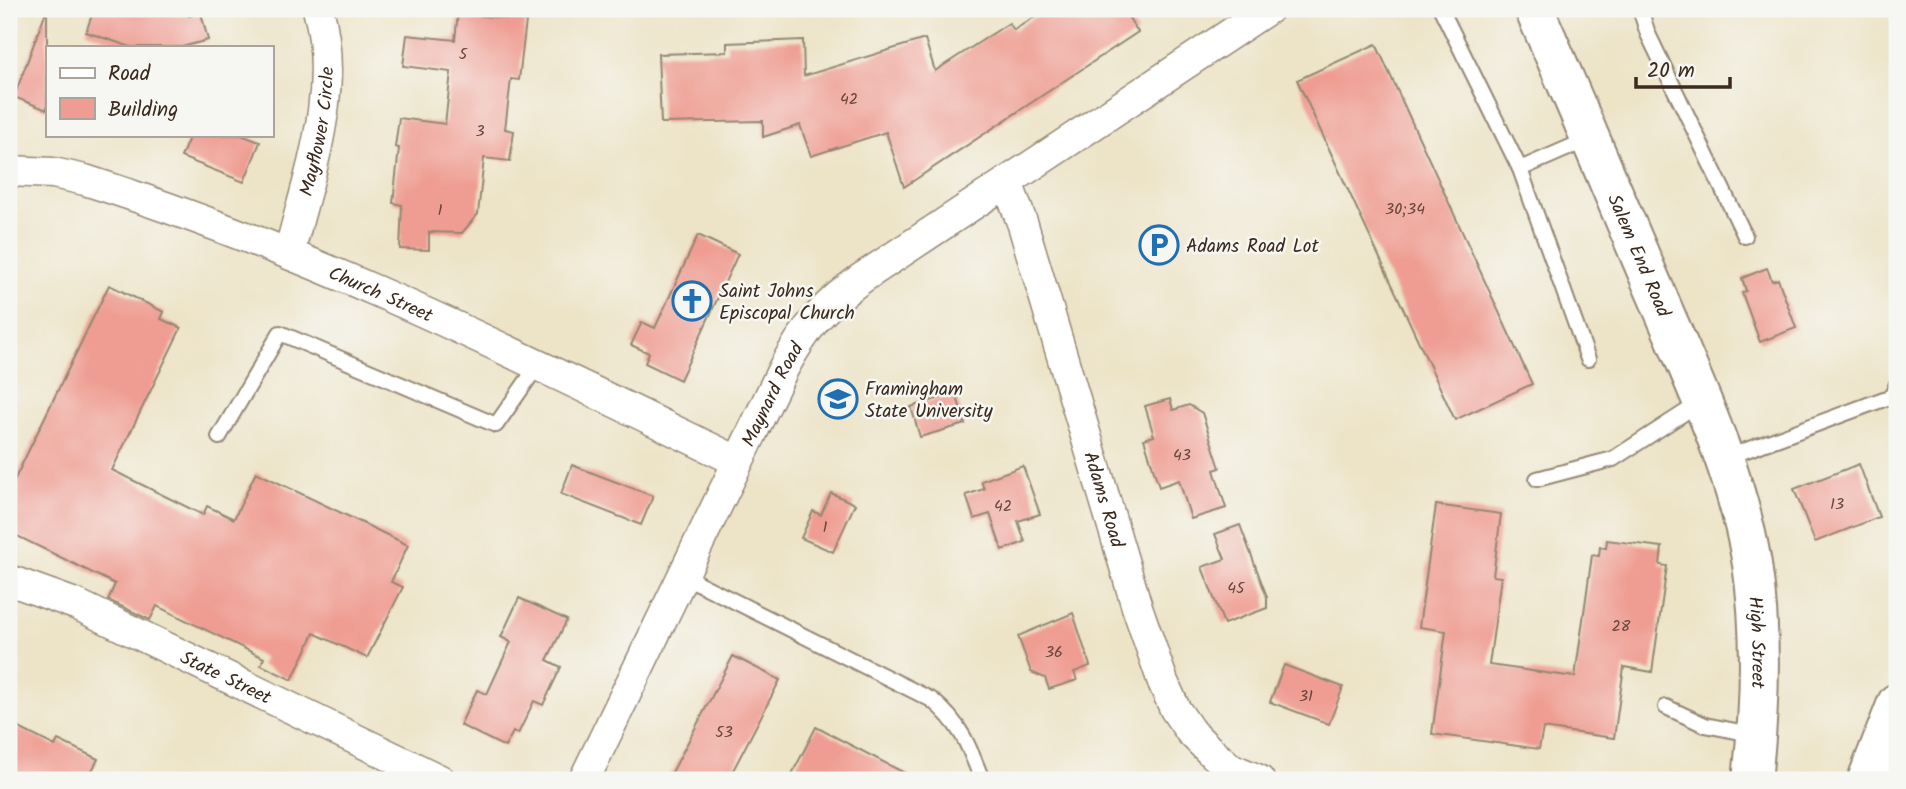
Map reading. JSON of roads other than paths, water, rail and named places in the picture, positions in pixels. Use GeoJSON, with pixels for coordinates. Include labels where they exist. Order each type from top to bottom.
{"type":"FeatureCollection","features":[{"type":"Feature","properties":{"kind":"main road","name":"Salem End Road"},"geometry":{"type":"LineString","coordinates":[[1534,9],[1702,401],[1737,505]]}},
{"type":"Feature","properties":{"kind":"main road","name":"High Street"},"geometry":{"type":"LineString","coordinates":[[1737,505],[1752,563],[1758,620],[1760,674],[1752,780]]}},
{"type":"Feature","properties":{"kind":"main road"},"geometry":{"type":"LineString","coordinates":[[1867,780],[1897,703]]}},
{"type":"Feature","properties":{"kind":"street","name":"Mayflower Circle"},"geometry":{"type":"LineString","coordinates":[[289,254],[322,122],[327,56],[318,9]]}},
{"type":"Feature","properties":{"kind":"street","name":"Maynard Road"},"geometry":{"type":"LineString","coordinates":[[584,780],[737,461],[783,369],[813,319],[836,297],[862,278],[1252,13]]}},
{"type":"Feature","properties":{"kind":"street","name":"Church Street"},"geometry":{"type":"LineString","coordinates":[[9,171],[53,173],[85,180],[289,254],[371,288],[538,365],[737,461]]}},
{"type":"Feature","properties":{"kind":"street","name":"Adams Road"},"geometry":{"type":"LineString","coordinates":[[1007,182],[1023,225],[1137,607],[1163,682],[1175,709],[1209,751],[1230,768],[1259,780]]}},
{"type":"Feature","properties":{"kind":"street","name":"State Street"},"geometry":{"type":"LineString","coordinates":[[9,580],[78,605],[395,770],[440,780]]}},
{"type":"Feature","properties":{"kind":"lane"},"geometry":{"type":"LineString","coordinates":[[1441,9],[1520,169],[1588,359]]}},
{"type":"Feature","properties":{"kind":"lane"},"geometry":{"type":"LineString","coordinates":[[1640,9],[1648,34],[1745,236]]}},
{"type":"Feature","properties":{"kind":"lane"},"geometry":{"type":"LineString","coordinates":[[1520,169],[1590,139]]}},
{"type":"Feature","properties":{"kind":"lane"},"geometry":{"type":"LineString","coordinates":[[219,437],[280,333],[496,425],[538,365]]}},
{"type":"Feature","properties":{"kind":"lane"},"geometry":{"type":"LineString","coordinates":[[1723,458],[1892,396],[1897,384]]}},
{"type":"Feature","properties":{"kind":"lane"},"geometry":{"type":"LineString","coordinates":[[1537,479],[1613,459],[1702,401]]}},
{"type":"Feature","properties":{"kind":"lane"},"geometry":{"type":"LineString","coordinates":[[682,575],[932,700],[962,731],[982,780]]}},
{"type":"Feature","properties":{"kind":"lane"},"geometry":{"type":"LineString","coordinates":[[1666,707],[1705,725],[1757,735]]}},
{"type":"Feature","properties":{"kind":"place","name":"Adams Road Lot"},"geometry":{"type":"Point","coordinates":[1159,245]}},
{"type":"Feature","properties":{"kind":"place","name":"Saint Johns Episcopal Church"},"geometry":{"type":"Point","coordinates":[692,301]}},
{"type":"Feature","properties":{"kind":"place","name":"Framingham State University"},"geometry":{"type":"Point","coordinates":[838,399]}}]}
